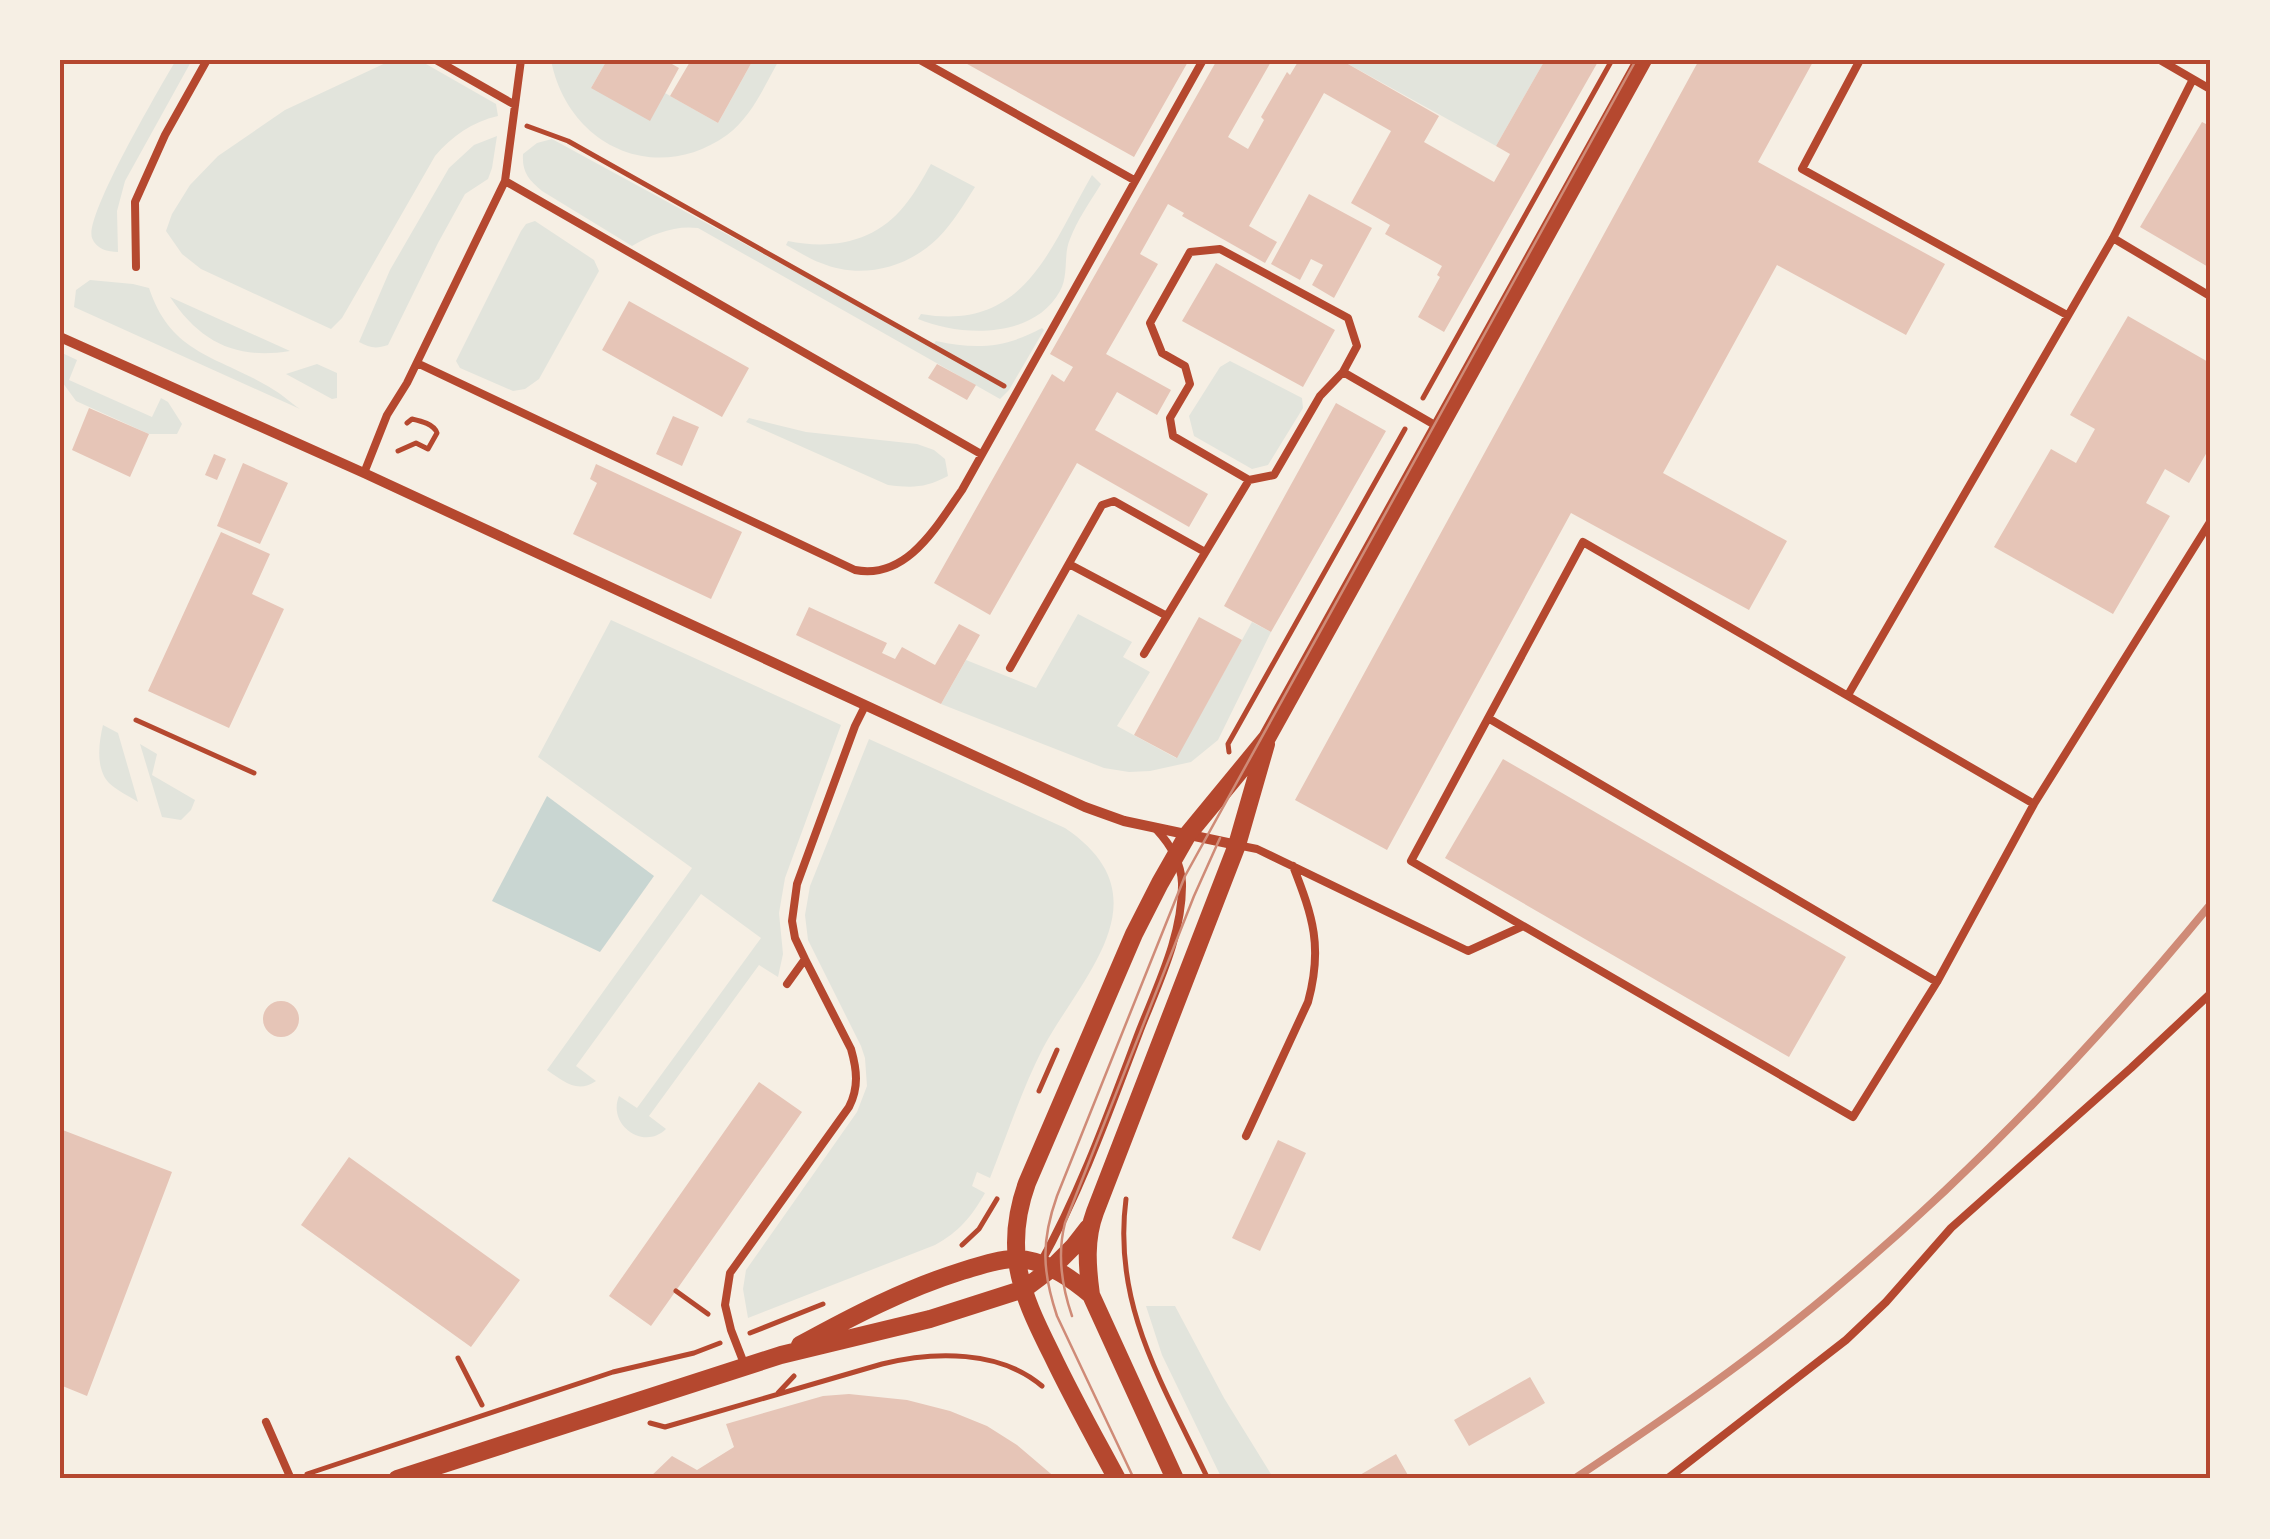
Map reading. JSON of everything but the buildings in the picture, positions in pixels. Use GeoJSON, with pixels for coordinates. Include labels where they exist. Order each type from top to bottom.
{"type":"FeatureCollection","features":[{"type":"Feature","properties":{"kind":"street"},"geometry":{"type":"LineString","coordinates":[[1116,1479],[1042,1334],[1024,1289],[1016,1236],[1026,1183],[1134,934],[1176,854],[1267,738],[1644,60]]}},
{"type":"Feature","properties":{"kind":"street"},"geometry":{"type":"LineString","coordinates":[[60,337],[364,472],[1085,808],[1124,821],[1238,845]]}},
{"type":"Feature","properties":{"kind":"street"},"geometry":{"type":"LineString","coordinates":[[1175,1479],[1091,1295],[1087,1264],[1091,1224],[1238,845],[1267,738]]}},
{"type":"Feature","properties":{"kind":"street"},"geometry":{"type":"LineString","coordinates":[[398,1479],[745,1366],[930,1319],[1024,1289],[1046,1266],[1074,1246],[1091,1224]]}},
{"type":"Feature","properties":{"kind":"street"},"geometry":{"type":"LineString","coordinates":[[780,1356],[919,1286],[990,1262],[1017,1258],[1046,1266],[1075,1281],[1091,1295]]}},
{"type":"Feature","properties":{"kind":"lane"},"geometry":{"type":"LineString","coordinates":[[136,266],[135,202],[165,135],[207,60]]}},
{"type":"Feature","properties":{"kind":"lane"},"geometry":{"type":"LineString","coordinates":[[436,60],[515,105]]}},
{"type":"Feature","properties":{"kind":"lane"},"geometry":{"type":"LineString","coordinates":[[364,472],[387,415],[505,181],[521,60]]}},
{"type":"Feature","properties":{"kind":"lane"},"geometry":{"type":"LineString","coordinates":[[920,60],[1134,180]]}},
{"type":"Feature","properties":{"kind":"lane"},"geometry":{"type":"LineString","coordinates":[[417,362],[855,570],[880,572],[904,560],[919,546],[962,490],[1203,60]]}},
{"type":"Feature","properties":{"kind":"lane"},"geometry":{"type":"LineString","coordinates":[[1860,60],[1802,169],[2068,315]]}},
{"type":"Feature","properties":{"kind":"lane"},"geometry":{"type":"LineString","coordinates":[[2160,60],[2210,89]]}},
{"type":"Feature","properties":{"kind":"lane"},"geometry":{"type":"LineString","coordinates":[[1848,695],[2114,238],[2193,79]]}},
{"type":"Feature","properties":{"kind":"lane"},"geometry":{"type":"LineString","coordinates":[[505,181],[981,454]]}},
{"type":"Feature","properties":{"kind":"lane"},"geometry":{"type":"LineString","coordinates":[[2114,238],[2210,296]]}},
{"type":"Feature","properties":{"kind":"lane"},"geometry":{"type":"LineString","coordinates":[[1220,249],[1348,318],[1357,346],[1343,372],[1320,396],[1274,474],[1249,480],[1172,436],[1170,418],[1190,384],[1185,366],[1162,354],[1150,323],[1190,252],[1220,249]]}},
{"type":"Feature","properties":{"kind":"lane"},"geometry":{"type":"LineString","coordinates":[[1343,372],[1440,428]]}},
{"type":"Feature","properties":{"kind":"lane"},"geometry":{"type":"LineString","coordinates":[[1144,654],[1249,480]]}},
{"type":"Feature","properties":{"kind":"lane"},"geometry":{"type":"LineString","coordinates":[[1010,668],[1102,506],[1114,502],[1205,552]]}},
{"type":"Feature","properties":{"kind":"lane"},"geometry":{"type":"LineString","coordinates":[[2034,804],[1583,542],[1410,861],[1853,1117],[1937,982],[2034,804],[2210,522]]}},
{"type":"Feature","properties":{"kind":"lane"},"geometry":{"type":"LineString","coordinates":[[1069,564],[1167,616]]}},
{"type":"Feature","properties":{"kind":"lane"},"geometry":{"type":"LineString","coordinates":[[745,1366],[725,1305],[730,1273],[849,1107],[857,1086],[851,1049],[805,960],[792,921],[797,884],[848,744],[866,706]]}},
{"type":"Feature","properties":{"kind":"lane"},"geometry":{"type":"LineString","coordinates":[[1488,718],[1937,982]]}},
{"type":"Feature","properties":{"kind":"lane"},"geometry":{"type":"LineString","coordinates":[[1046,1266],[1118,1088],[1179,916],[1182,881],[1176,854],[1154,826]]}},
{"type":"Feature","properties":{"kind":"lane"},"geometry":{"type":"LineString","coordinates":[[1238,845],[1257,849],[1468,951],[1521,927]]}},
{"type":"Feature","properties":{"kind":"lane"},"geometry":{"type":"LineString","coordinates":[[1246,1136],[1312,986],[1316,948],[1311,914],[1293,866]]}},
{"type":"Feature","properties":{"kind":"lane"},"geometry":{"type":"LineString","coordinates":[[787,984],[805,960]]}},
{"type":"Feature","properties":{"kind":"lane"},"geometry":{"type":"LineString","coordinates":[[1667,1479],[1846,1340],[1886,1302],[1951,1228],[2210,994]]}},
{"type":"Feature","properties":{"kind":"lane"},"geometry":{"type":"LineString","coordinates":[[266,1422],[292,1479]]}},
{"type":"Feature","properties":{"kind":"path"},"geometry":{"type":"LineString","coordinates":[[513,122],[568,140],[1016,393]]}},
{"type":"Feature","properties":{"kind":"path"},"geometry":{"type":"LineString","coordinates":[[398,451],[416,443],[428,449],[436,434],[432,426],[412,419],[407,423]]}},
{"type":"Feature","properties":{"kind":"path"},"geometry":{"type":"LineString","coordinates":[[136,720],[254,773]]}},
{"type":"Feature","properties":{"kind":"path"},"geometry":{"type":"LineString","coordinates":[[1039,1092],[1061,1043]]}},
{"type":"Feature","properties":{"kind":"path"},"geometry":{"type":"LineString","coordinates":[[952,1252],[979,1229],[1002,1188]]}},
{"type":"Feature","properties":{"kind":"path"},"geometry":{"type":"LineString","coordinates":[[1126,1198],[1124,1252],[1132,1311],[1208,1479]]}},
{"type":"Feature","properties":{"kind":"path"},"geometry":{"type":"LineString","coordinates":[[676,1290],[732,1334]]}},
{"type":"Feature","properties":{"kind":"path"},"geometry":{"type":"LineString","coordinates":[[292,1479],[614,1372],[694,1352],[732,1334],[826,1304]]}},
{"type":"Feature","properties":{"kind":"path"},"geometry":{"type":"LineString","coordinates":[[458,1358],[482,1406]]}},
{"type":"Feature","properties":{"kind":"path"},"geometry":{"type":"LineString","coordinates":[[665,1426],[882,1364],[916,1358],[989,1360],[1020,1371],[1048,1392]]}},
{"type":"Feature","properties":{"kind":"shaded area"},"geometry":{"type":"Polygon","coordinates":[[[176,60],[192,60],[125,181],[117,211],[118,252],[103,249],[92,238],[100,205],[125,150],[176,60]]]}},
{"type":"Feature","properties":{"kind":"shaded area"},"geometry":{"type":"Polygon","coordinates":[[[392,60],[419,60],[496,104],[498,116],[463,131],[435,156],[342,318],[331,329],[201,269],[182,254],[166,231],[172,214],[190,185],[218,156],[285,110],[392,60]]]}},
{"type":"Feature","properties":{"kind":"shaded area"},"geometry":{"type":"Polygon","coordinates":[[[551,60],[607,60],[591,88],[665,93],[718,123],[753,60],[779,60],[757,100],[736,127],[699,150],[671,157],[643,156],[594,134],[575,114],[560,89],[551,60]]]}},
{"type":"Feature","properties":{"kind":"shaded area"},"geometry":{"type":"Polygon","coordinates":[[[1341,60],[1545,60],[1496,146],[1341,60]]]}},
{"type":"Feature","properties":{"kind":"shaded area"},"geometry":{"type":"Polygon","coordinates":[[[497,136],[488,179],[465,194],[388,345],[373,347],[359,342],[390,270],[449,168],[474,145],[497,136]]]}},
{"type":"Feature","properties":{"kind":"shaded area"},"geometry":{"type":"Polygon","coordinates":[[[552,139],[932,346],[936,341],[991,345],[1044,330],[1000,399],[698,228],[664,231],[632,246],[542,191],[530,179],[523,154],[537,143],[552,139]]]}},
{"type":"Feature","properties":{"kind":"shaded area"},"geometry":{"type":"Polygon","coordinates":[[[931,164],[975,187],[943,232],[913,257],[883,268],[852,270],[817,261],[786,245],[788,241],[837,243],[881,228],[905,205],[931,164]]]}},
{"type":"Feature","properties":{"kind":"shaded area"},"geometry":{"type":"Polygon","coordinates":[[[1092,175],[1101,184],[1073,232],[1063,285],[1048,307],[1015,326],[995,330],[955,329],[918,319],[921,314],[956,316],[986,310],[1009,297],[1046,256],[1092,175]]]}},
{"type":"Feature","properties":{"kind":"shaded area"},"geometry":{"type":"Polygon","coordinates":[[[535,221],[594,260],[599,271],[539,379],[525,389],[513,391],[460,368],[456,361],[521,231],[535,221]]]}},
{"type":"Feature","properties":{"kind":"shaded area"},"geometry":{"type":"Polygon","coordinates":[[[90,280],[149,288],[159,311],[185,342],[274,390],[300,409],[74,307],[76,290],[90,280]]]}},
{"type":"Feature","properties":{"kind":"shaded area"},"geometry":{"type":"Polygon","coordinates":[[[170,297],[290,351],[253,353],[221,344],[194,326],[170,297]]]}},
{"type":"Feature","properties":{"kind":"shaded area"},"geometry":{"type":"Polygon","coordinates":[[[60,352],[77,360],[69,380],[152,417],[161,398],[168,402],[182,424],[177,434],[149,434],[76,401],[60,379],[60,352]]]}},
{"type":"Feature","properties":{"kind":"shaded area"},"geometry":{"type":"Polygon","coordinates":[[[1230,361],[1302,398],[1303,408],[1268,465],[1252,469],[1194,436],[1189,416],[1220,367],[1230,361]]]}},
{"type":"Feature","properties":{"kind":"shaded area"},"geometry":{"type":"Polygon","coordinates":[[[317,364],[337,373],[337,398],[332,399],[286,374],[317,364]]]}},
{"type":"Feature","properties":{"kind":"shaded area"},"geometry":{"type":"Polygon","coordinates":[[[749,418],[806,432],[917,444],[945,459],[948,476],[919,486],[888,485],[746,422],[749,418]]]}},
{"type":"Feature","properties":{"kind":"shaded area"},"geometry":{"type":"Polygon","coordinates":[[[1078,614],[1132,642],[1123,657],[1150,672],[1117,726],[1176,758],[1252,622],[1271,632],[1218,740],[1191,762],[1150,771],[1104,768],[941,704],[966,660],[1036,688],[1078,614]]]}},
{"type":"Feature","properties":{"kind":"shaded area"},"geometry":{"type":"Polygon","coordinates":[[[611,620],[841,725],[785,878],[779,913],[783,954],[778,977],[759,965],[649,1116],[666,1129],[648,1137],[638,1136],[623,1125],[618,1116],[619,1096],[637,1108],[761,938],[701,894],[576,1066],[596,1081],[576,1086],[547,1070],[692,868],[538,757],[611,620]]]}},
{"type":"Feature","properties":{"kind":"shaded area"},"geometry":{"type":"Polygon","coordinates":[[[103,725],[118,733],[138,802],[105,777],[99,755],[103,725]]]}},
{"type":"Feature","properties":{"kind":"shaded area"},"geometry":{"type":"Polygon","coordinates":[[[869,739],[1065,828],[1095,854],[1110,881],[1113,908],[1107,936],[1094,964],[1035,1064],[990,1178],[977,1172],[972,1186],[985,1193],[964,1223],[935,1245],[748,1318],[743,1289],[746,1270],[857,1112],[867,1086],[861,1046],[808,940],[805,915],[810,886],[869,739]]]}},
{"type":"Feature","properties":{"kind":"shaded area"},"geometry":{"type":"Polygon","coordinates":[[[140,744],[157,754],[152,775],[195,800],[181,820],[162,817],[140,744]]]}},
{"type":"Feature","properties":{"kind":"shaded area"},"geometry":{"type":"Polygon","coordinates":[[[547,796],[654,876],[600,952],[492,901],[547,796]]]}},
{"type":"Feature","properties":{"kind":"shaded area"},"geometry":{"type":"Polygon","coordinates":[[[1146,1306],[1175,1306],[1224,1398],[1274,1479],[1222,1479],[1162,1355],[1146,1306]]]}},
{"type":"Feature","properties":{"kind":"tram line"},"geometry":{"type":"LineString","coordinates":[[1134,1479],[1052,1300],[1046,1242],[1057,1196],[1185,876],[1636,60]]}},
{"type":"Feature","properties":{"kind":"tram line"},"geometry":{"type":"LineString","coordinates":[[1072,1316],[1062,1270],[1065,1223],[1220,838]]}},
{"type":"Feature","properties":{"kind":"railway"},"geometry":{"type":"LineString","coordinates":[[1574,1479],[1746,1359],[1894,1238],[2036,1101],[2210,905]]}}]}
